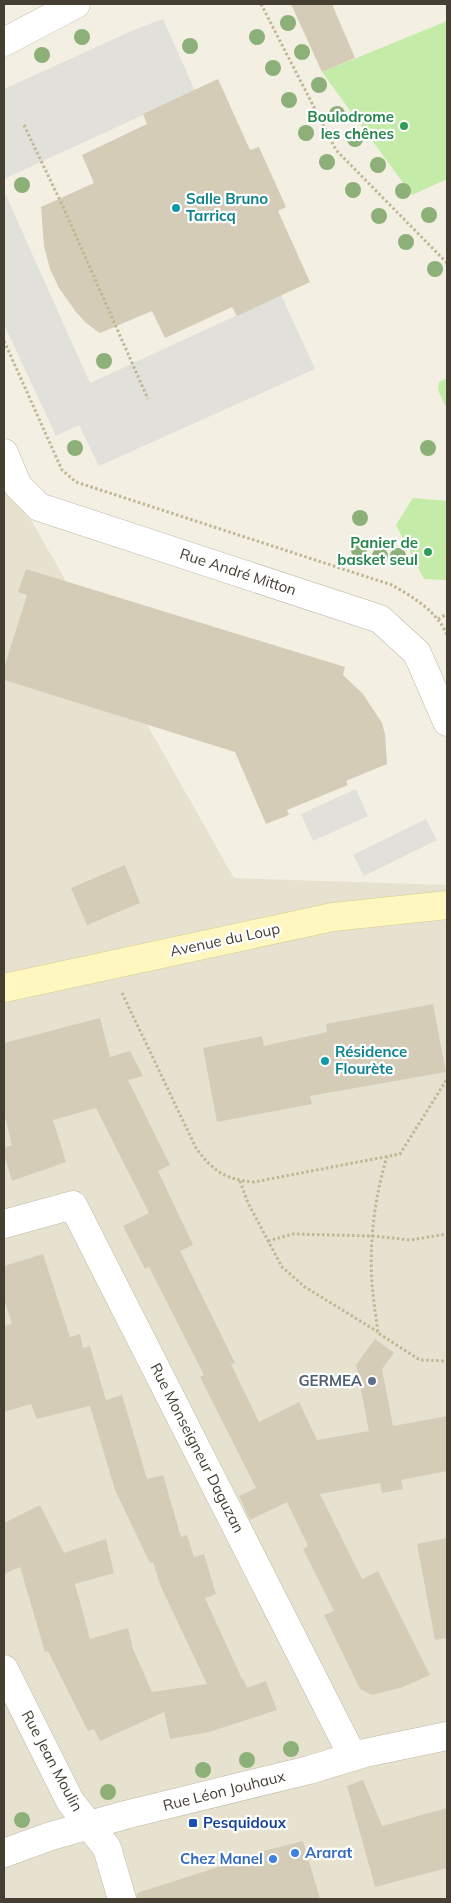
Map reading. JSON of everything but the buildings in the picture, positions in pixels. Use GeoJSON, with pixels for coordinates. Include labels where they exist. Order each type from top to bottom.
{"type":"FeatureCollection","features":[{"type":"Feature","properties":{"kind":"street"},"geometry":{"type":"LineString","coordinates":[[4,29],[72,6]]}},
{"type":"Feature","properties":{"kind":"street"},"geometry":{"type":"LineString","coordinates":[[4,42],[72,6]]}},
{"type":"Feature","properties":{"kind":"street","name":"Rue André Mitton"},"geometry":{"type":"LineString","coordinates":[[4,453],[18,486],[39,507],[380,619],[417,653],[447,722]]}},
{"type":"Feature","properties":{"kind":"street","name":"Avenue du Loup"},"geometry":{"type":"LineString","coordinates":[[4,988],[333,917],[447,905]]}},
{"type":"Feature","properties":{"kind":"street","name":"Rue Monseigneur Daguzan"},"geometry":{"type":"LineString","coordinates":[[4,1224],[74,1205],[353,1757]]}},
{"type":"Feature","properties":{"kind":"street","name":"Rue Jean Moulin"},"geometry":{"type":"LineString","coordinates":[[4,1669],[70,1801],[107,1848],[122,1899]]}},
{"type":"Feature","properties":{"kind":"street","name":"Rue Léon Jouhaux"},"geometry":{"type":"LineString","coordinates":[[4,1854],[51,1836],[88,1825],[309,1770],[353,1757],[447,1736]]}},
{"type":"Feature","properties":{"kind":"path"},"geometry":{"type":"LineString","coordinates":[[261,4],[336,150],[447,263]]}},
{"type":"Feature","properties":{"kind":"path"},"geometry":{"type":"LineString","coordinates":[[24,126],[65,211],[148,399]]}},
{"type":"Feature","properties":{"kind":"path"},"geometry":{"type":"LineString","coordinates":[[4,341],[62,470],[76,482],[392,585],[414,598],[438,619],[447,635]]}},
{"type":"Feature","properties":{"kind":"path"},"geometry":{"type":"LineString","coordinates":[[438,619],[447,614]]}},
{"type":"Feature","properties":{"kind":"path"},"geometry":{"type":"LineString","coordinates":[[109,965],[196,1148],[208,1164],[224,1175],[240,1181],[254,1182],[400,1154],[447,1079]]}},
{"type":"Feature","properties":{"kind":"path"},"geometry":{"type":"LineString","coordinates":[[378,1333],[372,1282],[373,1236],[380,1178],[387,1156]]}},
{"type":"Feature","properties":{"kind":"path"},"geometry":{"type":"LineString","coordinates":[[240,1181],[248,1203],[282,1267],[305,1287],[420,1360],[447,1361]]}},
{"type":"Feature","properties":{"kind":"path"},"geometry":{"type":"LineString","coordinates":[[268,1241],[293,1234],[373,1236],[410,1240],[447,1234]]}},
{"type":"Feature","properties":{"kind":"shaded area"},"geometry":{"type":"Polygon","coordinates":[[[163,19],[195,91],[4,179],[4,89],[136,29],[163,19]]]}},
{"type":"Feature","properties":{"kind":"shaded area"},"geometry":{"type":"Polygon","coordinates":[[[4,191],[90,383],[281,295],[315,369],[99,466],[79,425],[56,436],[4,324],[4,191]]]}},
{"type":"Feature","properties":{"kind":"shaded area"},"geometry":{"type":"Polygon","coordinates":[[[4,472],[234,878],[447,885],[447,1899],[4,1899],[4,472]]]}},
{"type":"Feature","properties":{"kind":"shaded area"},"geometry":{"type":"Polygon","coordinates":[[[356,789],[368,816],[313,841],[301,814],[356,789]]]}},
{"type":"Feature","properties":{"kind":"shaded area"},"geometry":{"type":"Polygon","coordinates":[[[426,819],[437,840],[364,876],[353,855],[426,819]]]}},
{"type":"Feature","properties":{"kind":"green space","name":"Boulodrome les chênes"},"geometry":{"type":"Polygon","coordinates":[[[447,21],[447,179],[412,195],[322,72],[447,21]]]}},
{"type":"Feature","properties":{"kind":"green space"},"geometry":{"type":"Polygon","coordinates":[[[447,378],[447,409],[438,390],[439,382],[447,378]]]}},
{"type":"Feature","properties":{"kind":"green space","name":"Panier de basket seul"},"geometry":{"type":"Polygon","coordinates":[[[413,498],[447,501],[447,580],[424,579],[396,525],[413,498]]]}},
{"type":"Feature","properties":{"kind":"place","name":"Boulodrome les chênes"},"geometry":{"type":"Point","coordinates":[404,126]}},
{"type":"Feature","properties":{"kind":"place","name":"Salle Bruno Tarricq"},"geometry":{"type":"Point","coordinates":[176,208]}},
{"type":"Feature","properties":{"kind":"place","name":"Panier de basket seul"},"geometry":{"type":"Point","coordinates":[428,552]}},
{"type":"Feature","properties":{"kind":"place","name":"Résidence Flourète"},"geometry":{"type":"Point","coordinates":[325,1061]}},
{"type":"Feature","properties":{"kind":"place","name":"GERMEA"},"geometry":{"type":"Point","coordinates":[372,1381]}},
{"type":"Feature","properties":{"kind":"place","name":"Pesquidoux"},"geometry":{"type":"Point","coordinates":[193,1823]}},
{"type":"Feature","properties":{"kind":"place","name":"Ararat"},"geometry":{"type":"Point","coordinates":[295,1853]}},
{"type":"Feature","properties":{"kind":"place","name":"Chez Manel"},"geometry":{"type":"Point","coordinates":[273,1859]}}]}
